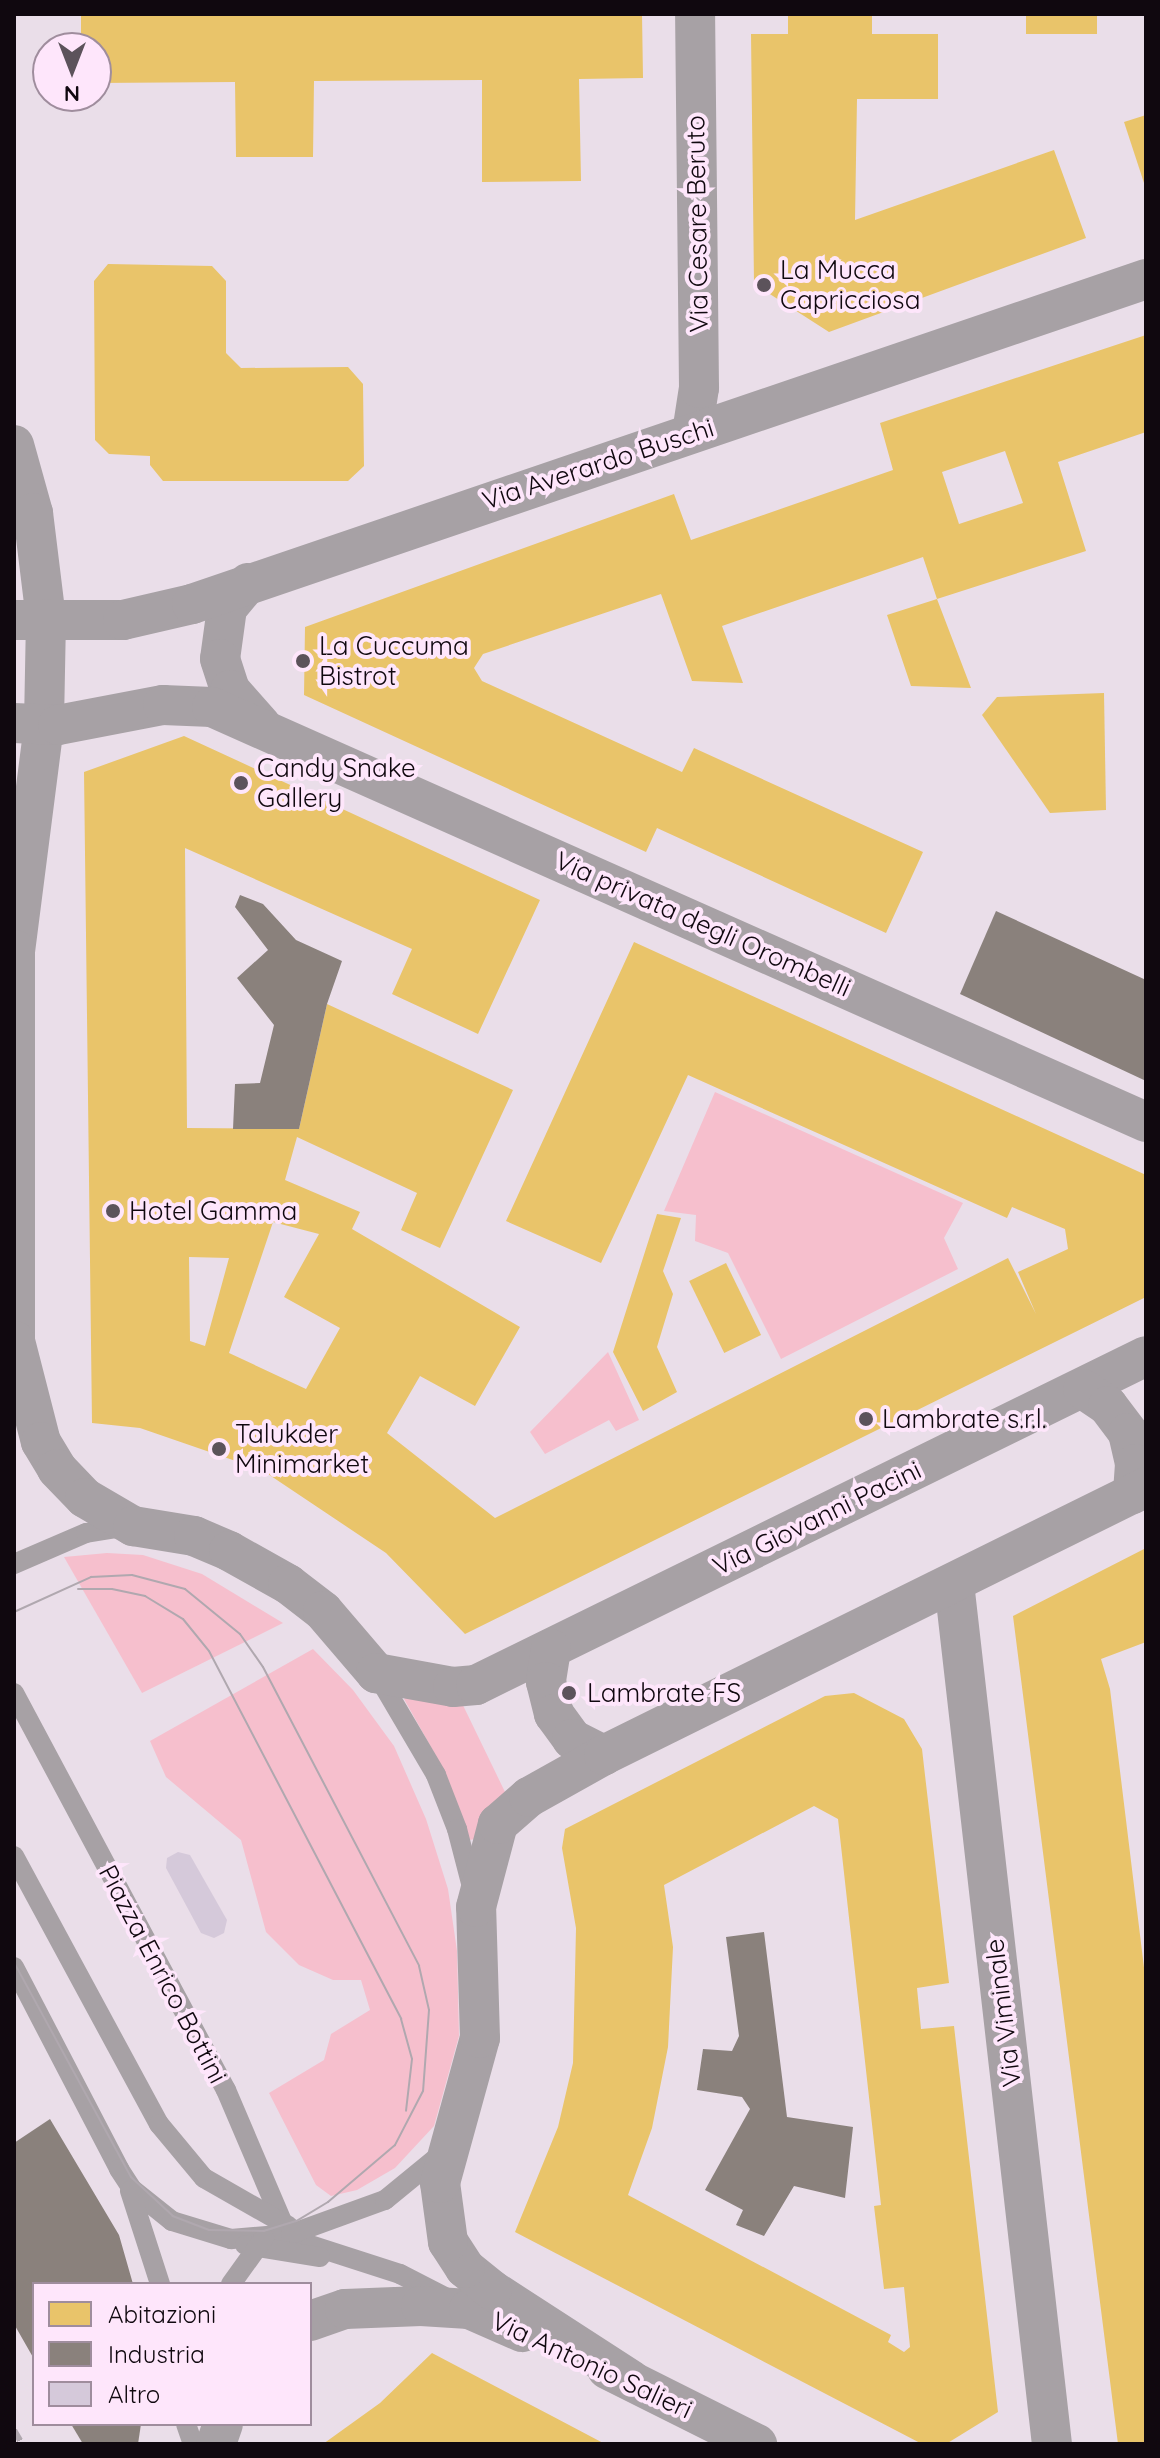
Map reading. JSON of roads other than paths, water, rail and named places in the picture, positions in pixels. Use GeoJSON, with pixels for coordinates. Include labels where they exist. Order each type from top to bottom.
{"type":"FeatureCollection","features":[{"type":"Feature","properties":{"kind":"street","name":"Via Cesare Beruto"},"geometry":{"type":"LineString","coordinates":[[692,433],[699,388],[695,14]]}},
{"type":"Feature","properties":{"kind":"street","name":"Via Averardo Buschi"},"geometry":{"type":"LineString","coordinates":[[30,620],[123,620],[158,614],[1146,279]]}},
{"type":"Feature","properties":{"kind":"street"},"geometry":{"type":"LineString","coordinates":[[14,445],[33,513],[29,724],[14,948],[14,1392]]}},
{"type":"Feature","properties":{"kind":"street","name":"Via privata degli Orombelli"},"geometry":{"type":"LineString","coordinates":[[248,583],[227,608],[220,659],[230,690],[261,725]]}},
{"type":"Feature","properties":{"kind":"street","name":"Via privata degli Orombelli"},"geometry":{"type":"LineString","coordinates":[[29,724],[186,703],[261,725],[1146,1122]]}},
{"type":"Feature","properties":{"kind":"street"},"geometry":{"type":"LineString","coordinates":[[15,1341],[30,1408],[49,1458],[85,1498],[133,1526],[194,1536],[288,1584],[323,1611],[376,1673]]}},
{"type":"Feature","properties":{"kind":"street","name":"Via Giovanni Pacini"},"geometry":{"type":"LineString","coordinates":[[376,1673],[422,1684],[476,1685],[1146,1356]]}},
{"type":"Feature","properties":{"kind":"street"},"geometry":{"type":"LineString","coordinates":[[631,2380],[465,2268],[448,2242],[442,2212],[446,2150],[469,2088],[480,2038],[476,1907],[489,1845],[505,1814],[604,1755],[1140,1490],[1128,1433],[1108,1406],[1083,1389]]}},
{"type":"Feature","properties":{"kind":"street","name":"Via Viminale"},"geometry":{"type":"LineString","coordinates":[[954,1583],[1052,2444]]}},
{"type":"Feature","properties":{"kind":"street"},"geometry":{"type":"LineString","coordinates":[[551,1649],[546,1682],[554,1714],[572,1739],[604,1755]]}},
{"type":"Feature","properties":{"kind":"street"},"geometry":{"type":"LineString","coordinates":[[312,2320],[369,2306],[469,2309]]}},
{"type":"Feature","properties":{"kind":"street","name":"Via Antonio Salieri"},"geometry":{"type":"LineString","coordinates":[[469,2309],[631,2380],[757,2444]]}},
{"type":"Feature","properties":{"kind":"lane"},"geometry":{"type":"LineString","coordinates":[[14,1564],[86,1533],[133,1526]]}},
{"type":"Feature","properties":{"kind":"lane"},"geometry":{"type":"LineString","coordinates":[[376,1673],[436,1775],[457,1829],[476,1907]]}},
{"type":"Feature","properties":{"kind":"lane","name":"Piazza Enrico Bottini"},"geometry":{"type":"LineString","coordinates":[[14,1693],[226,2090],[287,2230]]}},
{"type":"Feature","properties":{"kind":"lane","name":"Piazza Enrico Bottini"},"geometry":{"type":"LineString","coordinates":[[14,1712],[32,1728]]}},
{"type":"Feature","properties":{"kind":"lane"},"geometry":{"type":"LineString","coordinates":[[14,1856],[159,2124],[204,2178],[321,2250],[372,2264],[469,2309]]}},
{"type":"Feature","properties":{"kind":"lane"},"geometry":{"type":"LineString","coordinates":[[14,1967],[119,2169],[143,2225],[159,2282]]}},
{"type":"Feature","properties":{"kind":"lane"},"geometry":{"type":"LineString","coordinates":[[232,2282],[260,2242],[287,2230],[327,2224],[385,2200],[446,2150]]}},
{"type":"Feature","properties":{"kind":"lane"},"geometry":{"type":"LineString","coordinates":[[119,2169],[154,2211],[206,2235],[372,2264]]}},
{"type":"Feature","properties":{"kind":"tram line"},"geometry":{"type":"LineString","coordinates":[[14,1612],[91,1577],[132,1575],[185,1589],[240,1634],[263,1667],[419,1966],[429,2010],[423,2091],[395,2145],[328,2202],[296,2221],[264,2231],[209,2230],[173,2216],[131,2177],[14,1962]]}},
{"type":"Feature","properties":{"kind":"tram line"},"geometry":{"type":"LineString","coordinates":[[78,1589],[112,1589],[145,1596],[183,1619],[209,1651],[401,2019],[412,2059],[406,2111]]}},
{"type":"Feature","properties":{"kind":"railway"},"geometry":{"type":"LineString","coordinates":[[14,2430],[22,2444]]}},
{"type":"Feature","properties":{"kind":"place","name":"La Mucca Capricciosa"},"geometry":{"type":"Point","coordinates":[764,285]}},
{"type":"Feature","properties":{"kind":"place","name":"La Cuccuma Bistrot"},"geometry":{"type":"Point","coordinates":[303,661]}},
{"type":"Feature","properties":{"kind":"place","name":"Candy Snake Gallery"},"geometry":{"type":"Point","coordinates":[241,783]}},
{"type":"Feature","properties":{"kind":"place","name":"Hotel Gamma"},"geometry":{"type":"Point","coordinates":[113,1211]}},
{"type":"Feature","properties":{"kind":"place","name":"Lambrate s.r.l."},"geometry":{"type":"Point","coordinates":[866,1419]}},
{"type":"Feature","properties":{"kind":"place","name":"Talukder Minimarket"},"geometry":{"type":"Point","coordinates":[219,1449]}},
{"type":"Feature","properties":{"kind":"place","name":"Lambrate FS"},"geometry":{"type":"Point","coordinates":[569,1693]}}]}
